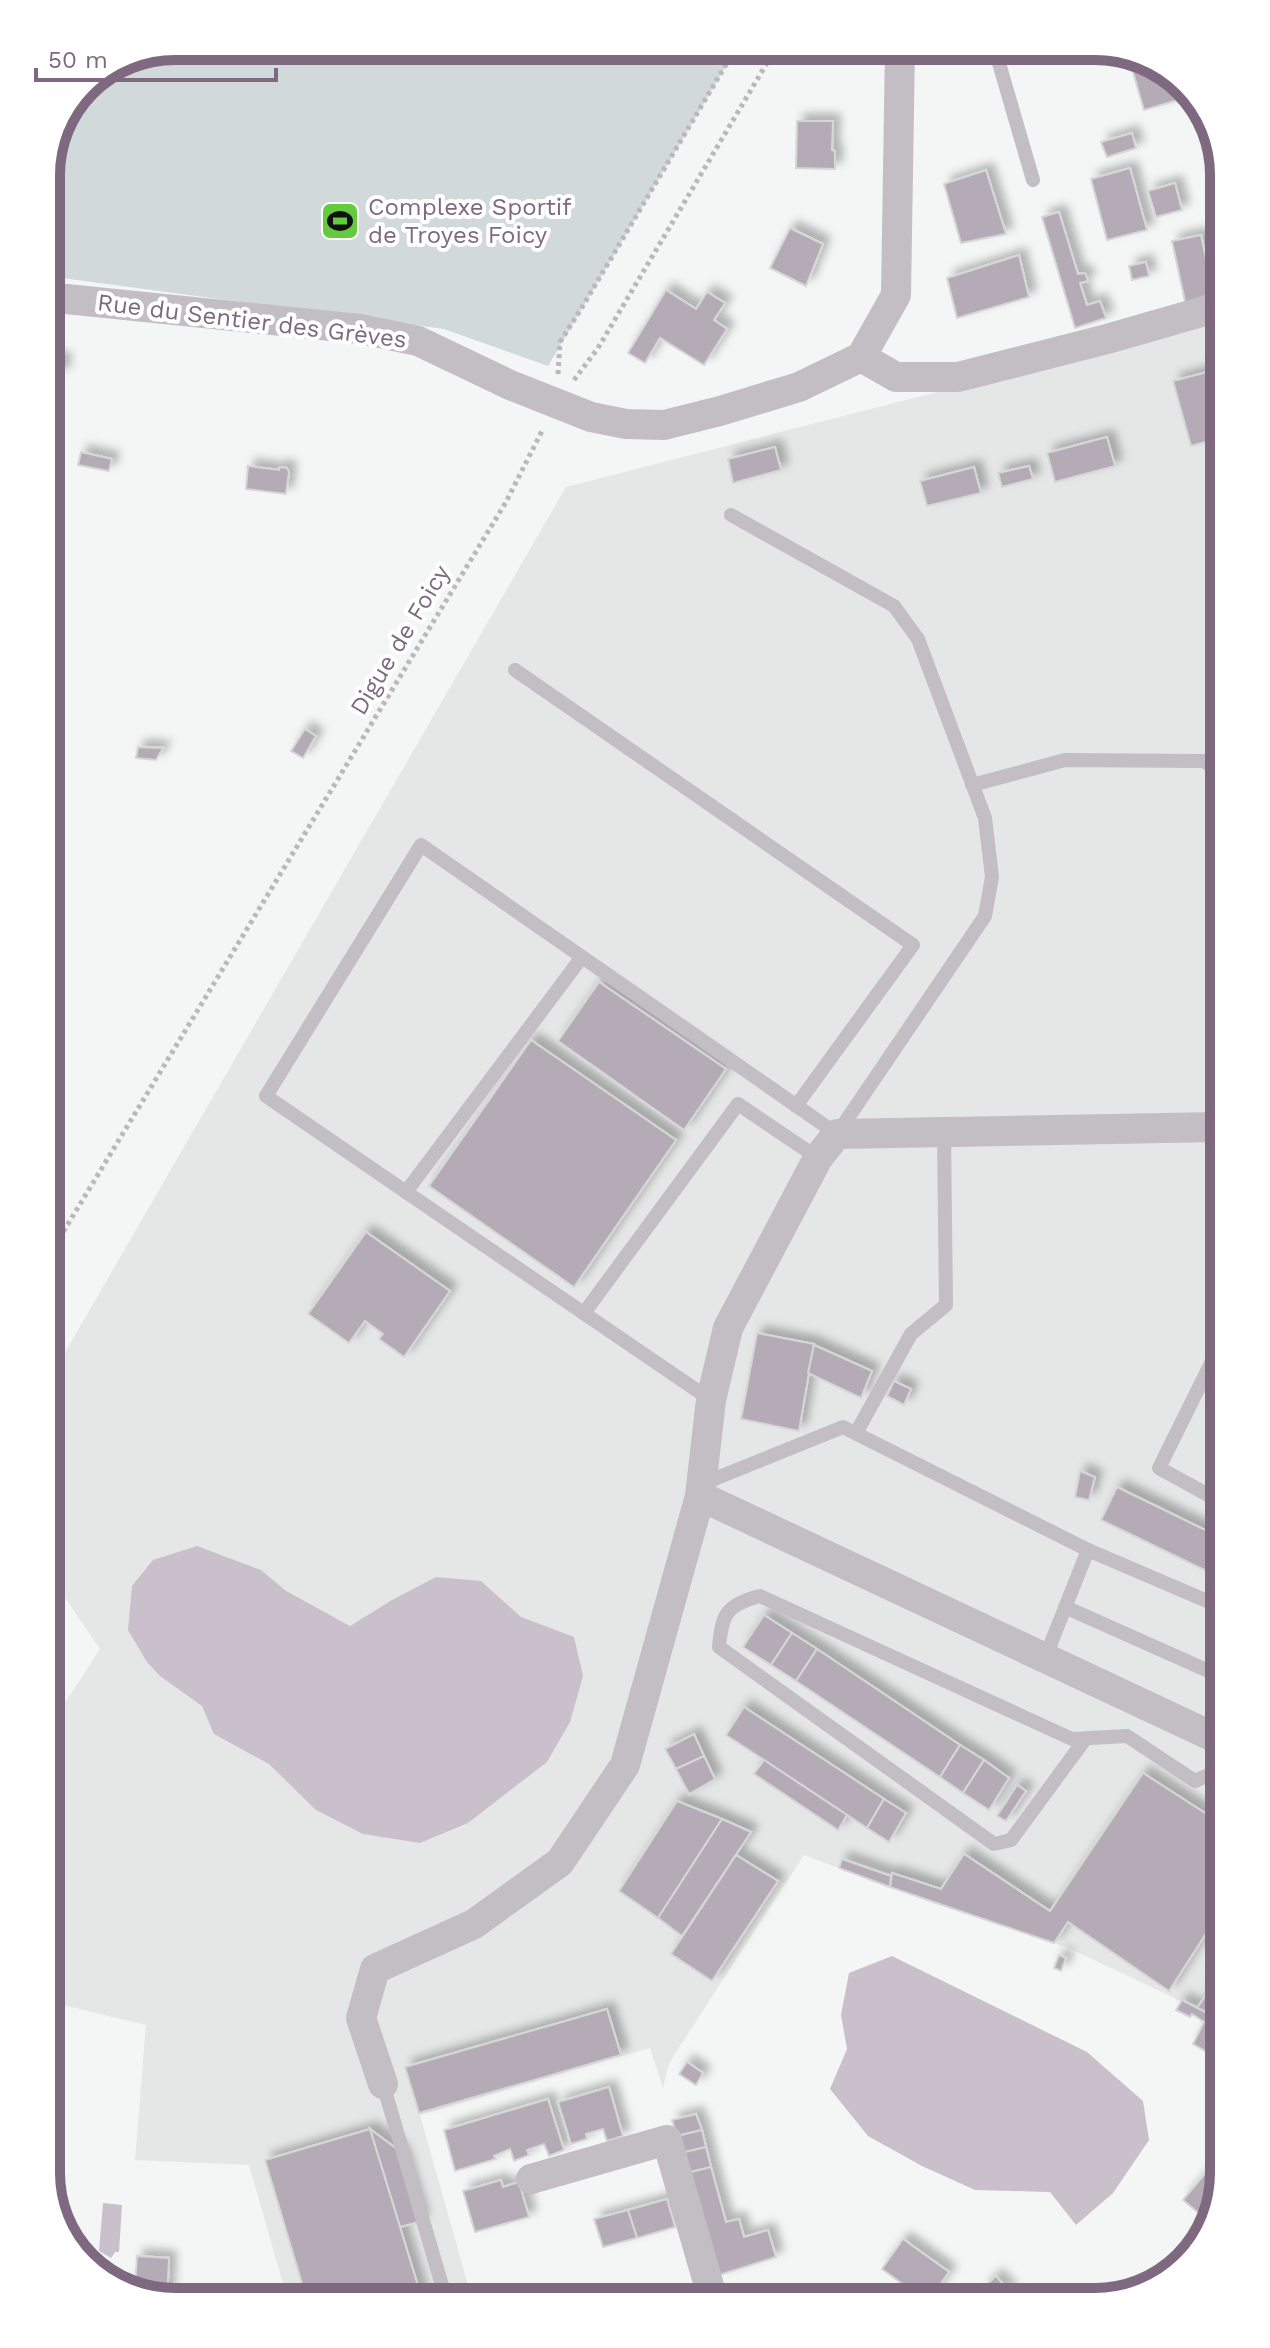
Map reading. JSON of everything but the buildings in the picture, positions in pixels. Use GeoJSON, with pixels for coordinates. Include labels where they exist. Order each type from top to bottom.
{"type":"FeatureCollection","features":[{"type":"Feature","properties":{"kind":"street"},"geometry":{"type":"LineString","coordinates":[[900,60],[896,295],[861,357],[896,377],[958,377],[1210,309]]}},
{"type":"Feature","properties":{"kind":"street","name":"Rue du Sentier des Grèves"},"geometry":{"type":"LineString","coordinates":[[60,298],[360,329],[418,341],[510,385],[591,417],[626,424],[664,425],[799,387],[861,357]]}},
{"type":"Feature","properties":{"kind":"street"},"geometry":{"type":"LineString","coordinates":[[383,2084],[361,2018],[375,1969],[474,1924],[560,1862],[625,1765],[701,1490],[711,1400],[728,1328],[818,1158],[837,1134],[1210,1124]]}},
{"type":"Feature","properties":{"kind":"street"},"geometry":{"type":"LineString","coordinates":[[701,1490],[1210,1735]]}},
{"type":"Feature","properties":{"kind":"street"},"geometry":{"type":"LineString","coordinates":[[531,2179],[667,2140],[710,2288]]}},
{"type":"Feature","properties":{"kind":"lane"},"geometry":{"type":"LineString","coordinates":[[998,60],[1033,180]]}},
{"type":"Feature","properties":{"kind":"lane"},"geometry":{"type":"LineString","coordinates":[[711,1400],[266,1096],[421,845],[837,1134],[985,916],[992,877],[985,818],[918,639],[894,606],[731,515]]}},
{"type":"Feature","properties":{"kind":"lane"},"geometry":{"type":"LineString","coordinates":[[515,670],[913,945],[796,1106]]}},
{"type":"Feature","properties":{"kind":"lane"},"geometry":{"type":"LineString","coordinates":[[972,785],[1065,760],[1203,761],[1210,764]]}},
{"type":"Feature","properties":{"kind":"lane"},"geometry":{"type":"LineString","coordinates":[[406,1192],[582,957]]}},
{"type":"Feature","properties":{"kind":"lane"},"geometry":{"type":"LineString","coordinates":[[584,1313],[738,1104],[818,1158]]}},
{"type":"Feature","properties":{"kind":"lane"},"geometry":{"type":"LineString","coordinates":[[856,1433],[911,1334],[946,1305],[944,1132]]}},
{"type":"Feature","properties":{"kind":"lane"},"geometry":{"type":"LineString","coordinates":[[1210,1365],[1159,1468],[1210,1496]]}},
{"type":"Feature","properties":{"kind":"lane"},"geometry":{"type":"LineString","coordinates":[[701,1490],[843,1427],[1088,1550],[1210,1602]]}},
{"type":"Feature","properties":{"kind":"lane"},"geometry":{"type":"LineString","coordinates":[[1045,1658],[1088,1550]]}},
{"type":"Feature","properties":{"kind":"lane"},"geometry":{"type":"LineString","coordinates":[[1086,1738],[1011,1840],[994,1844],[719,1647],[722,1621],[739,1602],[760,1596],[1072,1739],[1086,1738],[1127,1736],[1195,1781],[1210,1774]]}},
{"type":"Feature","properties":{"kind":"lane"},"geometry":{"type":"LineString","coordinates":[[1065,1607],[1210,1672]]}},
{"type":"Feature","properties":{"kind":"lane"},"geometry":{"type":"LineString","coordinates":[[383,2084],[443,2288]]}},
{"type":"Feature","properties":{"kind":"path"},"geometry":{"type":"LineString","coordinates":[[283,60],[285,64]]}},
{"type":"Feature","properties":{"kind":"path"},"geometry":{"type":"LineString","coordinates":[[556,403],[560,342],[729,60]]}},
{"type":"Feature","properties":{"kind":"path","name":"Digue de Foicy"},"geometry":{"type":"LineString","coordinates":[[60,1237],[498,516],[556,403],[598,348],[769,60]]}},
{"type":"Feature","properties":{"kind":"shaded area","name":"Complexe Sportif de Troyes Foicy"},"geometry":{"type":"Polygon","coordinates":[[[175,60],[730,60],[548,366],[444,329],[60,278],[60,167],[64,145],[79,111],[111,79],[153,62],[175,60]]]}},
{"type":"Feature","properties":{"kind":"shaded area"},"geometry":{"type":"Polygon","coordinates":[[[1210,322],[1210,2015],[1069,1948],[927,1901],[804,1855],[674,2055],[663,2088],[650,2048],[420,2115],[469,2288],[284,2288],[249,2165],[135,2160],[146,2025],[60,2004],[60,1711],[100,1649],[60,1590],[60,1361],[566,487],[1210,322]]]}},
{"type":"Feature","properties":{"kind":"shaded area"},"geometry":{"type":"Polygon","coordinates":[[[197,1546],[261,1570],[286,1591],[350,1626],[436,1577],[481,1581],[521,1617],[574,1637],[583,1676],[570,1722],[547,1762],[468,1823],[420,1843],[363,1834],[316,1810],[269,1764],[214,1734],[202,1706],[160,1676],[147,1662],[128,1630],[132,1586],[153,1560],[197,1546]]]}},
{"type":"Feature","properties":{"kind":"shaded area"},"geometry":{"type":"Polygon","coordinates":[[[892,1956],[1087,2052],[1143,2101],[1149,2140],[1113,2193],[1076,2225],[1050,2192],[975,2190],[922,2166],[868,2136],[830,2089],[847,2049],[841,2015],[849,1973],[892,1956]]]}},
{"type":"Feature","properties":{"kind":"shaded area"},"geometry":{"type":"Polygon","coordinates":[[[103,2203],[122,2205],[119,2252],[111,2258],[99,2251],[103,2203]]]}},
{"type":"Feature","properties":{"kind":"place","name":"Complexe Sportif de Troyes Foicy"},"geometry":{"type":"Point","coordinates":[340,221]}}]}
